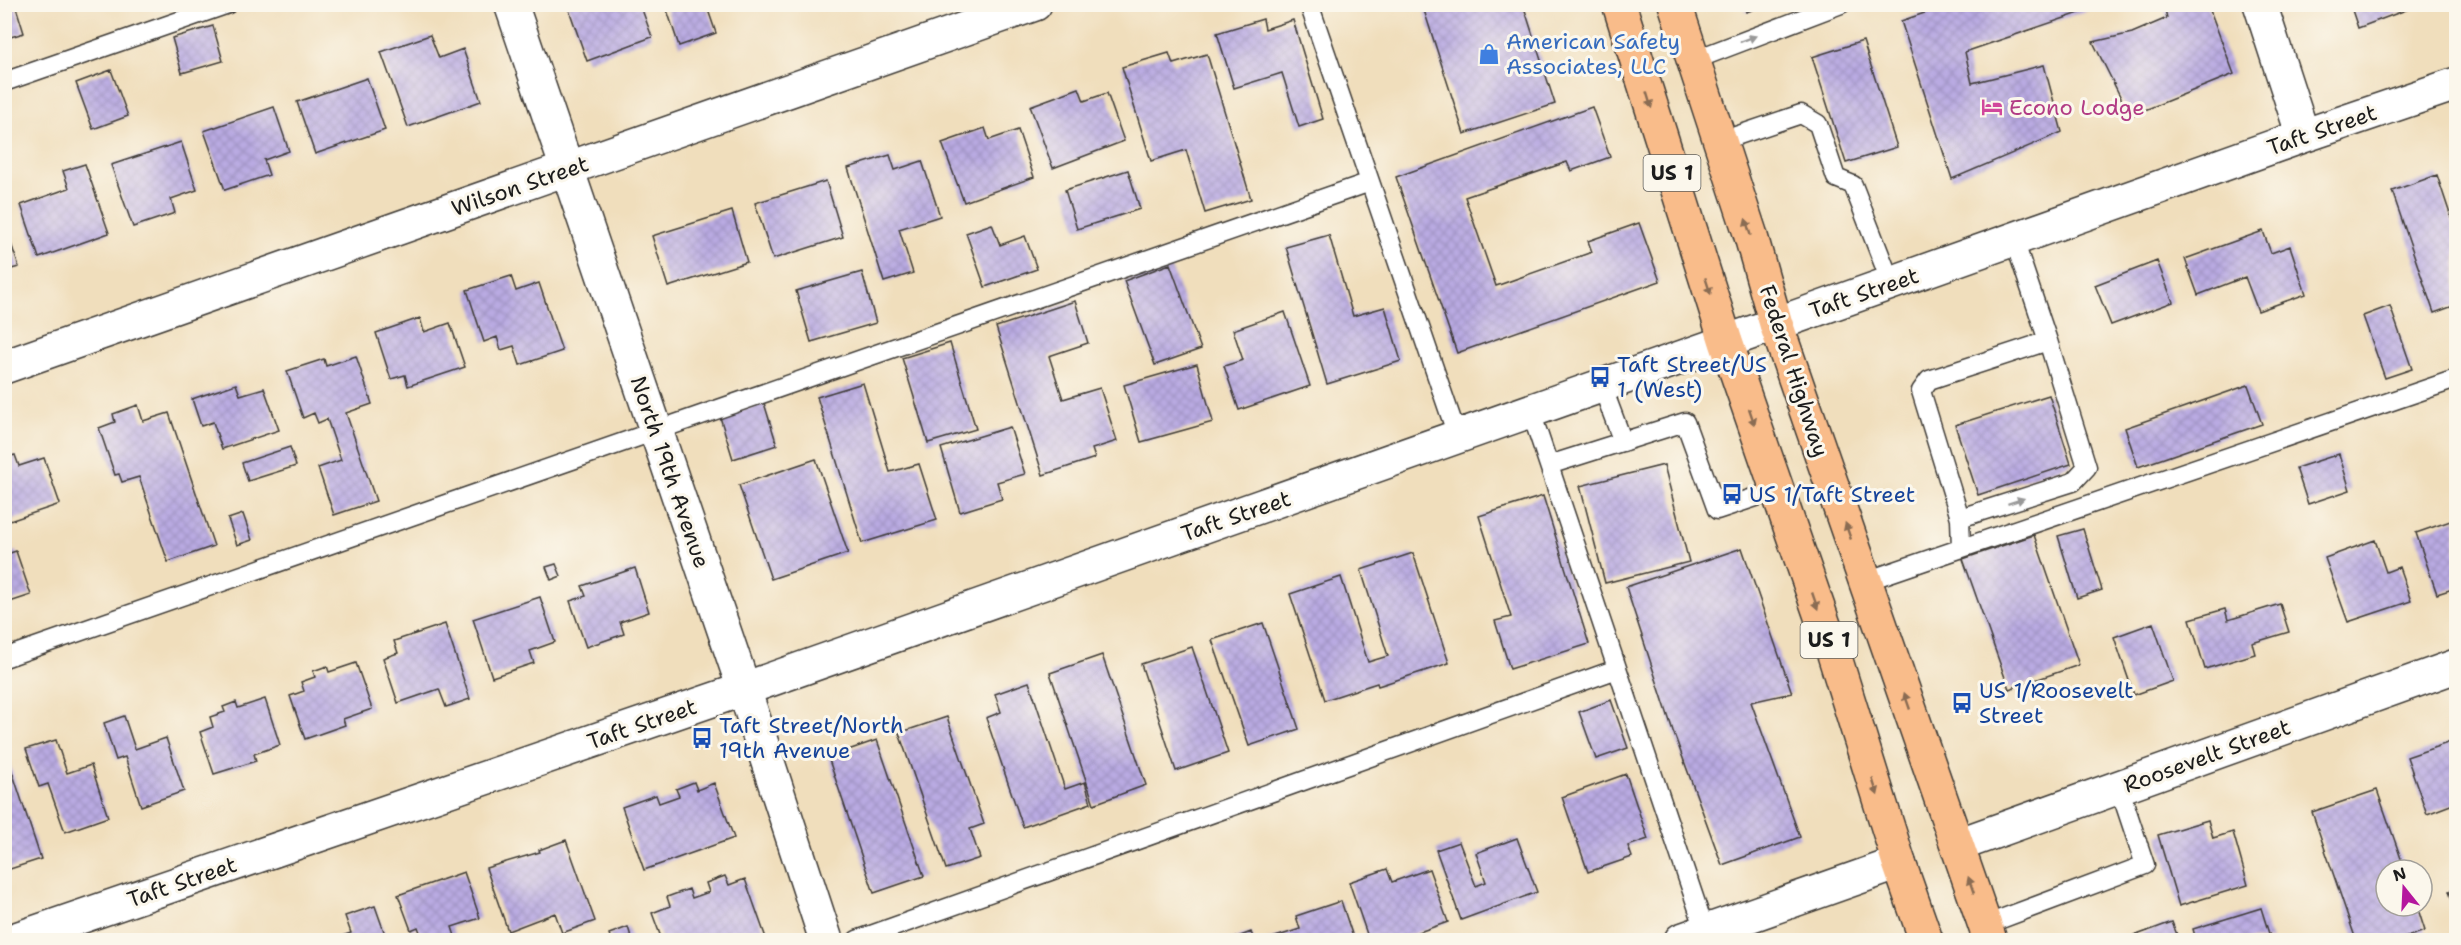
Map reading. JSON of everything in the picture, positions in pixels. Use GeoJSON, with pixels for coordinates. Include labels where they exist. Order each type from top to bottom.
{"type":"FeatureCollection","features":[{"type":"Feature","properties":{"kind":"main road","name":"US 1"},"geometry":{"type":"LineString","coordinates":[[1619,4],[1726,342],[1833,651],[1899,863],[1926,940]]}},
{"type":"Feature","properties":{"kind":"main road","name":"Federal Highway"},"geometry":{"type":"LineString","coordinates":[[1675,4],[1721,141],[1776,324],[1988,933]]}},
{"type":"Feature","properties":{"kind":"street","name":"North 19th Avenue"},"geometry":{"type":"LineString","coordinates":[[512,4],[744,689],[826,940]]}},
{"type":"Feature","properties":{"kind":"street","name":"Wilson Street"},"geometry":{"type":"LineString","coordinates":[[4,367],[1035,4]]}},
{"type":"Feature","properties":{"kind":"street"},"geometry":{"type":"LineString","coordinates":[[2260,4],[2303,136]]}},
{"type":"Feature","properties":{"kind":"street","name":"Taft Street"},"geometry":{"type":"LineString","coordinates":[[14,940],[744,689],[1458,438],[2303,136],[2457,84]]}},
{"type":"Feature","properties":{"kind":"street","name":"Roosevelt Street"},"geometry":{"type":"LineString","coordinates":[[1958,845],[2457,666]]}},
{"type":"Feature","properties":{"kind":"street"},"geometry":{"type":"LineString","coordinates":[[1698,938],[1899,863]]}},
{"type":"Feature","properties":{"kind":"lane"},"geometry":{"type":"LineString","coordinates":[[4,82],[228,4]]}},
{"type":"Feature","properties":{"kind":"lane"},"geometry":{"type":"LineString","coordinates":[[1309,4],[1458,438]]}},
{"type":"Feature","properties":{"kind":"lane"},"geometry":{"type":"LineString","coordinates":[[1694,60],[1841,4]]}},
{"type":"Feature","properties":{"kind":"lane"},"geometry":{"type":"LineString","coordinates":[[1721,141],[1801,114],[1818,124],[1836,178],[1853,185],[1891,283]]}},
{"type":"Feature","properties":{"kind":"lane"},"geometry":{"type":"LineString","coordinates":[[4,658],[1370,183]]}},
{"type":"Feature","properties":{"kind":"lane"},"geometry":{"type":"LineString","coordinates":[[1960,518],[2073,482],[2087,467],[2014,240]]}},
{"type":"Feature","properties":{"kind":"lane"},"geometry":{"type":"LineString","coordinates":[[1961,548],[1960,518],[1921,391],[1929,380],[2048,341]]}},
{"type":"Feature","properties":{"kind":"lane"},"geometry":{"type":"LineString","coordinates":[[1866,581],[2457,379]]}},
{"type":"Feature","properties":{"kind":"lane"},"geometry":{"type":"LineString","coordinates":[[1602,386],[1623,442]]}},
{"type":"Feature","properties":{"kind":"lane"},"geometry":{"type":"LineString","coordinates":[[1531,412],[1617,669],[1698,938]]}},
{"type":"Feature","properties":{"kind":"lane"},"geometry":{"type":"LineString","coordinates":[[1549,465],[1684,422],[1716,510],[1777,490]]}},
{"type":"Feature","properties":{"kind":"lane"},"geometry":{"type":"LineString","coordinates":[[857,940],[1617,669]]}},
{"type":"Feature","properties":{"kind":"lane"},"geometry":{"type":"LineString","coordinates":[[1988,933],[2145,865],[2119,787]]}},
{"type":"Feature","properties":{"kind":"building"},"geometry":{"type":"Polygon","coordinates":[[[4,4],[15,4],[24,33],[4,39],[4,4]]]}},
{"type":"Feature","properties":{"kind":"building"},"geometry":{"type":"Polygon","coordinates":[[[567,4],[640,4],[652,37],[587,61],[567,4]]]}},
{"type":"Feature","properties":{"kind":"building"},"geometry":{"type":"Polygon","coordinates":[[[665,4],[706,4],[716,33],[679,46],[665,4]]]}},
{"type":"Feature","properties":{"kind":"building","name":"American Safety Associates, LLC"},"geometry":{"type":"Polygon","coordinates":[[[1422,4],[1523,4],[1555,104],[1464,134],[1422,4]]]}},
{"type":"Feature","properties":{"kind":"building"},"geometry":{"type":"Polygon","coordinates":[[[1743,4],[1767,4],[1767,5],[1746,12],[1743,4]]]}},
{"type":"Feature","properties":{"kind":"building","name":"Econo Lodge"},"geometry":{"type":"Polygon","coordinates":[[[1951,4],[2103,5],[1965,52],[1972,83],[2044,65],[2062,132],[1952,179],[1901,21],[1951,4]]]}},
{"type":"Feature","properties":{"kind":"building"},"geometry":{"type":"Polygon","coordinates":[[[2350,4],[2413,4],[2414,7],[2358,28],[2350,4]]]}},
{"type":"Feature","properties":{"kind":"building","name":"Econo Lodge"},"geometry":{"type":"Polygon","coordinates":[[[2164,5],[2208,5],[2234,74],[2130,116],[2093,42],[2132,33],[2167,18],[2164,5]]]}},
{"type":"Feature","properties":{"kind":"building"},"geometry":{"type":"Polygon","coordinates":[[[1263,19],[1265,29],[1293,20],[1323,119],[1299,127],[1282,73],[1234,88],[1217,33],[1263,19]]]}},
{"type":"Feature","properties":{"kind":"building"},"geometry":{"type":"Polygon","coordinates":[[[213,26],[223,61],[182,73],[172,38],[213,26]]]}},
{"type":"Feature","properties":{"kind":"building"},"geometry":{"type":"Polygon","coordinates":[[[430,35],[439,58],[463,49],[481,101],[408,127],[381,52],[430,35]]]}},
{"type":"Feature","properties":{"kind":"building"},"geometry":{"type":"Polygon","coordinates":[[[1863,41],[1897,147],[1846,163],[1812,57],[1863,41]]]}},
{"type":"Feature","properties":{"kind":"building"},"geometry":{"type":"Polygon","coordinates":[[[1169,53],[1173,64],[1207,54],[1251,199],[1205,213],[1186,150],[1151,161],[1122,67],[1169,53]]]}},
{"type":"Feature","properties":{"kind":"building"},"geometry":{"type":"Polygon","coordinates":[[[111,70],[128,116],[93,129],[76,83],[111,70]]]}},
{"type":"Feature","properties":{"kind":"building"},"geometry":{"type":"Polygon","coordinates":[[[367,78],[385,130],[315,154],[297,102],[367,78]]]}},
{"type":"Feature","properties":{"kind":"building"},"geometry":{"type":"Polygon","coordinates":[[[1079,88],[1084,101],[1107,93],[1124,141],[1053,168],[1030,106],[1079,88]]]}},
{"type":"Feature","properties":{"kind":"building"},"geometry":{"type":"Polygon","coordinates":[[[274,107],[289,151],[264,160],[269,175],[225,190],[204,131],[274,107]]]}},
{"type":"Feature","properties":{"kind":"building"},"geometry":{"type":"Polygon","coordinates":[[[1592,107],[1610,157],[1571,171],[1567,162],[1465,197],[1496,286],[1592,252],[1588,241],[1639,223],[1660,281],[1457,353],[1396,177],[1592,107]]]}},
{"type":"Feature","properties":{"kind":"building"},"geometry":{"type":"Polygon","coordinates":[[[985,128],[989,140],[1018,130],[1034,177],[964,202],[942,143],[985,128]]]}},
{"type":"Feature","properties":{"kind":"building"},"geometry":{"type":"Polygon","coordinates":[[[181,142],[197,190],[171,199],[175,213],[133,227],[111,165],[181,142]]]}},
{"type":"Feature","properties":{"kind":"building"},"geometry":{"type":"Polygon","coordinates":[[[890,155],[895,170],[922,161],[940,216],[899,229],[913,273],[884,282],[848,168],[890,155]]]}},
{"type":"Feature","properties":{"kind":"building"},"geometry":{"type":"Polygon","coordinates":[[[85,164],[109,233],[39,258],[21,205],[69,188],[63,171],[85,164]]]}},
{"type":"Feature","properties":{"kind":"building"},"geometry":{"type":"Polygon","coordinates":[[[1128,170],[1140,209],[1077,229],[1065,190],[1128,170]]]}},
{"type":"Feature","properties":{"kind":"building"},"geometry":{"type":"Polygon","coordinates":[[[2437,175],[2456,232],[2456,305],[2434,313],[2392,191],[2437,175]]]}},
{"type":"Feature","properties":{"kind":"building"},"geometry":{"type":"Polygon","coordinates":[[[826,181],[843,237],[773,259],[755,203],[826,181]]]}},
{"type":"Feature","properties":{"kind":"building"},"geometry":{"type":"Polygon","coordinates":[[[732,211],[747,262],[668,287],[652,236],[732,211]]]}},
{"type":"Feature","properties":{"kind":"building"},"geometry":{"type":"Polygon","coordinates":[[[4,223],[19,267],[4,271],[4,223]]]}},
{"type":"Feature","properties":{"kind":"building"},"geometry":{"type":"Polygon","coordinates":[[[992,224],[1000,245],[1025,236],[1037,269],[985,287],[966,233],[992,224]]]}},
{"type":"Feature","properties":{"kind":"building"},"geometry":{"type":"Polygon","coordinates":[[[2263,231],[2271,253],[2290,246],[2306,294],[2258,311],[2245,277],[2198,295],[2185,259],[2263,231]]]}},
{"type":"Feature","properties":{"kind":"building"},"geometry":{"type":"Polygon","coordinates":[[[1329,235],[1353,316],[1385,307],[1401,361],[1327,384],[1286,247],[1329,235]]]}},
{"type":"Feature","properties":{"kind":"building"},"geometry":{"type":"Polygon","coordinates":[[[2157,261],[2173,302],[2111,325],[2095,285],[2157,261]]]}},
{"type":"Feature","properties":{"kind":"building"},"geometry":{"type":"Polygon","coordinates":[[[1170,264],[1201,349],[1155,365],[1124,281],[1170,264]]]}},
{"type":"Feature","properties":{"kind":"building"},"geometry":{"type":"Polygon","coordinates":[[[862,272],[876,323],[811,342],[796,291],[862,272]]]}},
{"type":"Feature","properties":{"kind":"building"},"geometry":{"type":"Polygon","coordinates":[[[511,276],[516,291],[539,283],[562,351],[520,365],[514,346],[501,350],[497,337],[484,342],[467,290],[511,276]]]}},
{"type":"Feature","properties":{"kind":"building"},"geometry":{"type":"Polygon","coordinates":[[[1075,301],[1088,343],[1049,356],[1063,399],[1100,388],[1117,441],[1092,449],[1095,458],[1043,475],[996,327],[1075,301]]]}},
{"type":"Feature","properties":{"kind":"building"},"geometry":{"type":"Polygon","coordinates":[[[2390,306],[2412,369],[2385,378],[2363,316],[2390,306]]]}},
{"type":"Feature","properties":{"kind":"building"},"geometry":{"type":"Polygon","coordinates":[[[1285,312],[1310,386],[1239,410],[1224,366],[1243,360],[1233,330],[1285,312]]]}},
{"type":"Feature","properties":{"kind":"building"},"geometry":{"type":"Polygon","coordinates":[[[420,318],[424,332],[450,323],[465,367],[408,386],[405,375],[391,379],[376,333],[420,318]]]}},
{"type":"Feature","properties":{"kind":"building"},"geometry":{"type":"Polygon","coordinates":[[[950,343],[976,429],[928,443],[902,358],[950,343]]]}},
{"type":"Feature","properties":{"kind":"building"},"geometry":{"type":"Polygon","coordinates":[[[356,356],[372,404],[346,413],[376,501],[334,515],[318,468],[341,460],[327,419],[318,423],[314,413],[303,418],[287,371],[324,359],[326,366],[356,356]]]}},
{"type":"Feature","properties":{"kind":"building"},"geometry":{"type":"Polygon","coordinates":[[[1197,364],[1213,422],[1141,442],[1124,385],[1197,364]]]}},
{"type":"Feature","properties":{"kind":"building"},"geometry":{"type":"Polygon","coordinates":[[[863,383],[890,472],[919,464],[937,520],[862,543],[817,397],[863,383]]]}},
{"type":"Feature","properties":{"kind":"building"},"geometry":{"type":"Polygon","coordinates":[[[236,384],[240,395],[264,388],[279,430],[222,449],[213,422],[201,426],[192,399],[236,384]]]}},
{"type":"Feature","properties":{"kind":"building"},"geometry":{"type":"Polygon","coordinates":[[[2248,385],[2262,424],[2138,467],[2125,428],[2248,385]]]}},
{"type":"Feature","properties":{"kind":"building"},"geometry":{"type":"Polygon","coordinates":[[[2049,395],[2071,464],[1978,495],[1955,425],[2049,395]]]}},
{"type":"Feature","properties":{"kind":"building"},"geometry":{"type":"Polygon","coordinates":[[[764,403],[777,445],[733,459],[720,417],[764,403]]]}},
{"type":"Feature","properties":{"kind":"building"},"geometry":{"type":"Polygon","coordinates":[[[138,405],[143,421],[169,413],[214,546],[168,562],[139,477],[122,482],[119,474],[115,475],[99,428],[115,422],[113,414],[138,405]]]}},
{"type":"Feature","properties":{"kind":"building"},"geometry":{"type":"Polygon","coordinates":[[[1010,427],[1025,474],[997,482],[1002,499],[960,512],[941,448],[1010,427]]]}},
{"type":"Feature","properties":{"kind":"building"},"geometry":{"type":"Polygon","coordinates":[[[290,447],[296,466],[248,481],[242,463],[290,447]]]}},
{"type":"Feature","properties":{"kind":"building"},"geometry":{"type":"Polygon","coordinates":[[[2339,454],[2350,490],[2308,504],[2296,468],[2339,454]]]}},
{"type":"Feature","properties":{"kind":"building"},"geometry":{"type":"Polygon","coordinates":[[[15,455],[19,466],[44,458],[60,504],[4,523],[4,458],[15,455]]]}},
{"type":"Feature","properties":{"kind":"building"},"geometry":{"type":"Polygon","coordinates":[[[816,459],[848,553],[771,579],[739,485],[816,459]]]}},
{"type":"Feature","properties":{"kind":"building"},"geometry":{"type":"Polygon","coordinates":[[[1664,465],[1689,562],[1605,583],[1580,486],[1664,465]]]}},
{"type":"Feature","properties":{"kind":"building"},"geometry":{"type":"Polygon","coordinates":[[[1543,496],[1589,644],[1510,669],[1495,621],[1511,617],[1479,516],[1543,496]]]}},
{"type":"Feature","properties":{"kind":"building"},"geometry":{"type":"Polygon","coordinates":[[[243,514],[252,540],[237,545],[228,519],[243,514]]]}},
{"type":"Feature","properties":{"kind":"building"},"geometry":{"type":"Polygon","coordinates":[[[2456,519],[2456,588],[2437,594],[2416,533],[2456,519]]]}},
{"type":"Feature","properties":{"kind":"building"},"geometry":{"type":"Polygon","coordinates":[[[2083,529],[2102,590],[2077,598],[2058,536],[2083,529]]]}},
{"type":"Feature","properties":{"kind":"building"},"geometry":{"type":"Polygon","coordinates":[[[2034,535],[2079,665],[2009,689],[1963,559],[2034,535]]]}},
{"type":"Feature","properties":{"kind":"building"},"geometry":{"type":"Polygon","coordinates":[[[2375,540],[2386,572],[2399,567],[2411,601],[2348,622],[2325,558],[2375,540]]]}},
{"type":"Feature","properties":{"kind":"building"},"geometry":{"type":"Polygon","coordinates":[[[1742,548],[1792,693],[1751,702],[1800,837],[1722,865],[1673,731],[1626,587],[1742,548]]]}},
{"type":"Feature","properties":{"kind":"building"},"geometry":{"type":"Polygon","coordinates":[[[16,551],[31,595],[4,604],[4,555],[16,551]]]}},
{"type":"Feature","properties":{"kind":"building"},"geometry":{"type":"Polygon","coordinates":[[[1413,553],[1449,663],[1325,700],[1290,594],[1341,577],[1368,662],[1388,656],[1361,570],[1413,553]]]}},
{"type":"Feature","properties":{"kind":"building"},"geometry":{"type":"Polygon","coordinates":[[[556,564],[561,576],[551,580],[546,567],[556,564]]]}},
{"type":"Feature","properties":{"kind":"building"},"geometry":{"type":"Polygon","coordinates":[[[635,568],[649,612],[620,622],[624,634],[586,647],[570,601],[586,596],[582,586],[635,568]]]}},
{"type":"Feature","properties":{"kind":"building"},"geometry":{"type":"Polygon","coordinates":[[[540,597],[555,642],[530,651],[534,663],[492,677],[473,619],[540,597]]]}},
{"type":"Feature","properties":{"kind":"building"},"geometry":{"type":"Polygon","coordinates":[[[2280,604],[2289,632],[2252,643],[2255,654],[2205,669],[2190,619],[2225,609],[2228,620],[2280,604]]]}},
{"type":"Feature","properties":{"kind":"building"},"geometry":{"type":"Polygon","coordinates":[[[1263,623],[1299,729],[1249,746],[1212,640],[1263,623]]]}},
{"type":"Feature","properties":{"kind":"building"},"geometry":{"type":"Polygon","coordinates":[[[2153,623],[2173,681],[2134,695],[2114,637],[2153,623]]]}},
{"type":"Feature","properties":{"kind":"building"},"geometry":{"type":"Polygon","coordinates":[[[445,624],[470,699],[446,707],[439,689],[398,703],[383,658],[398,653],[394,641],[445,624]]]}},
{"type":"Feature","properties":{"kind":"building"},"geometry":{"type":"Polygon","coordinates":[[[1192,647],[1228,753],[1176,771],[1141,664],[1192,647]]]}},
{"type":"Feature","properties":{"kind":"building"},"geometry":{"type":"Polygon","coordinates":[[[1102,655],[1146,785],[1094,804],[1050,673],[1102,655]]]}},
{"type":"Feature","properties":{"kind":"building"},"geometry":{"type":"Polygon","coordinates":[[[356,663],[372,709],[343,719],[345,725],[305,739],[290,696],[304,691],[301,682],[315,677],[313,671],[327,666],[329,672],[356,663]]]}},
{"type":"Feature","properties":{"kind":"building"},"geometry":{"type":"Polygon","coordinates":[[[1029,682],[1065,789],[1085,782],[1091,803],[1023,827],[986,718],[1001,712],[995,694],[1029,682]]]}},
{"type":"Feature","properties":{"kind":"building"},"geometry":{"type":"Polygon","coordinates":[[[265,699],[280,745],[254,754],[256,761],[214,774],[200,732],[213,727],[210,717],[225,712],[223,707],[236,702],[238,708],[265,699]]]}},
{"type":"Feature","properties":{"kind":"building"},"geometry":{"type":"Polygon","coordinates":[[[1611,700],[1628,748],[1596,759],[1579,712],[1611,700]]]}},
{"type":"Feature","properties":{"kind":"building"},"geometry":{"type":"Polygon","coordinates":[[[124,716],[135,749],[166,738],[184,791],[141,806],[125,757],[116,760],[104,723],[124,716]]]}},
{"type":"Feature","properties":{"kind":"building"},"geometry":{"type":"Polygon","coordinates":[[[947,717],[984,824],[970,829],[980,858],[946,869],[899,733],[947,717]]]}},
{"type":"Feature","properties":{"kind":"building"},"geometry":{"type":"Polygon","coordinates":[[[56,740],[67,773],[91,765],[108,817],[65,832],[48,784],[39,787],[26,749],[56,740]]]}},
{"type":"Feature","properties":{"kind":"building"},"geometry":{"type":"Polygon","coordinates":[[[877,740],[924,876],[874,893],[828,757],[877,740]]]}},
{"type":"Feature","properties":{"kind":"building"},"geometry":{"type":"Polygon","coordinates":[[[2456,740],[2456,771],[2452,773],[2456,786],[2456,803],[2427,814],[2407,757],[2456,740]]]}},
{"type":"Feature","properties":{"kind":"building"},"geometry":{"type":"Polygon","coordinates":[[[7,756],[41,859],[4,871],[4,757],[7,756]]]}},
{"type":"Feature","properties":{"kind":"building"},"geometry":{"type":"Polygon","coordinates":[[[1626,774],[1648,839],[1628,846],[1632,857],[1588,872],[1562,797],[1626,774]]]}},
{"type":"Feature","properties":{"kind":"building"},"geometry":{"type":"Polygon","coordinates":[[[694,782],[697,790],[714,783],[734,838],[644,870],[622,807],[656,795],[659,803],[679,796],[676,789],[694,782]]]}},
{"type":"Feature","properties":{"kind":"building"},"geometry":{"type":"Polygon","coordinates":[[[2377,790],[2401,858],[2374,858],[2374,918],[2421,918],[2425,931],[2397,940],[2356,940],[2312,812],[2377,790]]]}},
{"type":"Feature","properties":{"kind":"building"},"geometry":{"type":"Polygon","coordinates":[[[2208,820],[2213,838],[2233,832],[2248,885],[2179,906],[2158,835],[2208,820]]]}},
{"type":"Feature","properties":{"kind":"building"},"geometry":{"type":"Polygon","coordinates":[[[1517,838],[1537,892],[1461,920],[1436,850],[1459,842],[1476,886],[1486,882],[1476,853],[1517,838]]]}},
{"type":"Feature","properties":{"kind":"building"},"geometry":{"type":"Polygon","coordinates":[[[566,840],[595,921],[562,933],[555,913],[508,931],[486,868],[540,852],[539,850],[566,840]]]}},
{"type":"Feature","properties":{"kind":"building"},"geometry":{"type":"Polygon","coordinates":[[[1387,869],[1392,882],[1429,869],[1448,922],[1396,940],[1369,940],[1349,882],[1387,869]]]}},
{"type":"Feature","properties":{"kind":"building"},"geometry":{"type":"Polygon","coordinates":[[[464,872],[480,918],[452,927],[455,936],[443,940],[423,940],[418,927],[411,930],[398,895],[464,872]]]}},
{"type":"Feature","properties":{"kind":"building"},"geometry":{"type":"Polygon","coordinates":[[[725,876],[729,885],[745,879],[766,938],[760,940],[662,940],[652,913],[670,906],[667,897],[689,889],[692,898],[709,892],[706,883],[725,876]]]}},
{"type":"Feature","properties":{"kind":"building"},"geometry":{"type":"Polygon","coordinates":[[[2456,889],[2456,914],[2449,891],[2456,889]]]}},
{"type":"Feature","properties":{"kind":"building"},"geometry":{"type":"Polygon","coordinates":[[[1341,901],[1354,940],[1266,940],[1300,929],[1296,916],[1341,901]]]}},
{"type":"Feature","properties":{"kind":"building"},"geometry":{"type":"Polygon","coordinates":[[[375,906],[387,940],[330,940],[351,933],[345,916],[375,906]]]}},
{"type":"Feature","properties":{"kind":"building"},"geometry":{"type":"Polygon","coordinates":[[[2261,908],[2271,940],[2196,940],[2193,929],[2261,908]]]}},
{"type":"Feature","properties":{"kind":"building"},"geometry":{"type":"Polygon","coordinates":[[[2172,922],[2179,940],[2123,940],[2172,922]]]}},
{"type":"Feature","properties":{"kind":"building"},"geometry":{"type":"Polygon","coordinates":[[[628,927],[632,940],[611,940],[609,934],[628,927]]]}},
{"type":"Feature","properties":{"kind":"building"},"geometry":{"type":"Polygon","coordinates":[[[1251,932],[1254,940],[1230,940],[1251,932]]]}},
{"type":"Feature","properties":{"kind":"place","name":"American Safety Associates, LLC"},"geometry":{"type":"Point","coordinates":[1489,54]}},
{"type":"Feature","properties":{"kind":"place","name":"Econo Lodge"},"geometry":{"type":"Point","coordinates":[1992,107]}},
{"type":"Feature","properties":{"kind":"place","name":"Taft Street/US 1 (West)"},"geometry":{"type":"Point","coordinates":[1600,377]}},
{"type":"Feature","properties":{"kind":"place","name":"US 1/Taft Street"},"geometry":{"type":"Point","coordinates":[1732,494]}},
{"type":"Feature","properties":{"kind":"place","name":"US 1/Roosevelt Street"},"geometry":{"type":"Point","coordinates":[1962,703]}},
{"type":"Feature","properties":{"kind":"place","name":"Taft Street/North 19th Avenue"},"geometry":{"type":"Point","coordinates":[702,738]}}]}
